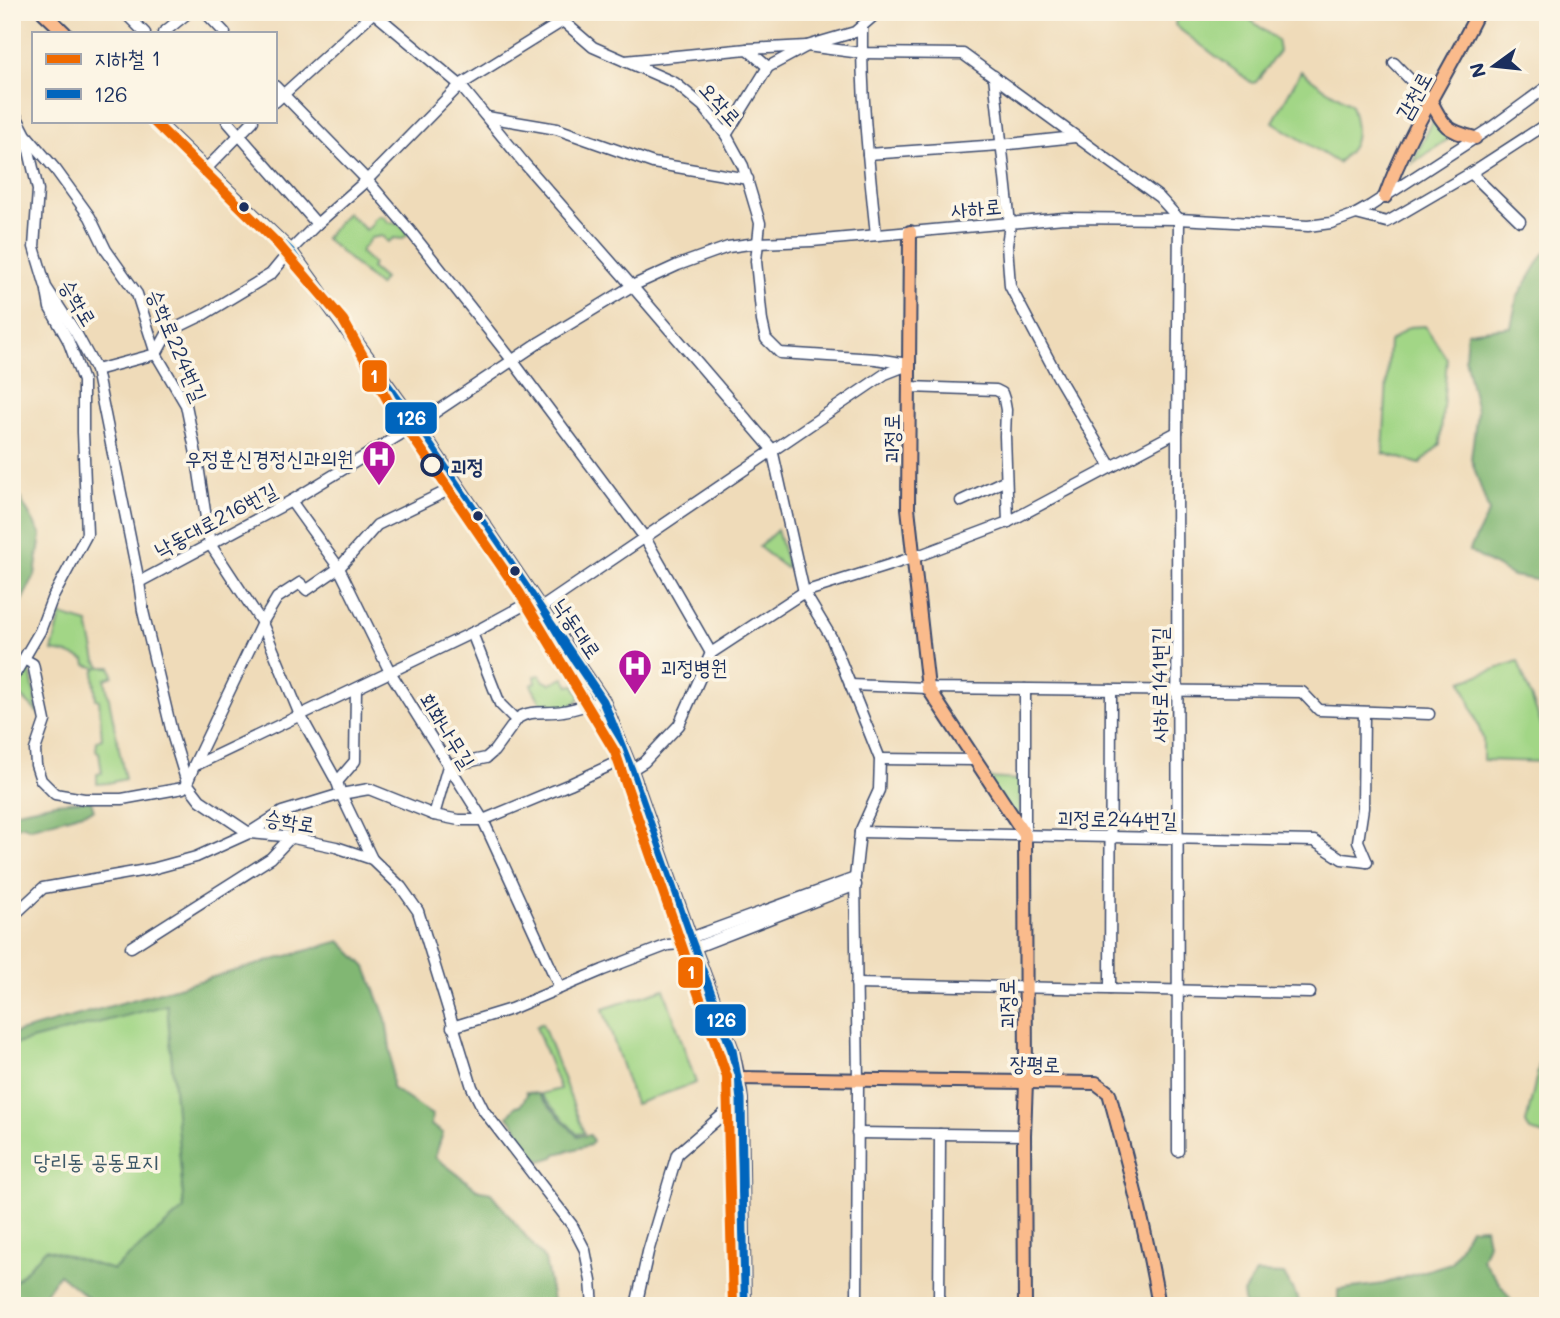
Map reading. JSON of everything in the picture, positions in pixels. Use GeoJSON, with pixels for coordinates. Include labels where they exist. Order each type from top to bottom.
{"type":"FeatureCollection","features":[{"type":"Feature","properties":{"kind":"main road"},"geometry":{"type":"LineString","coordinates":[[43,12],[64,32]]}},
{"type":"Feature","properties":{"kind":"main road","name":"감천로"},"geometry":{"type":"LineString","coordinates":[[1385,197],[1395,168],[1478,12]]}},
{"type":"Feature","properties":{"kind":"main road"},"geometry":{"type":"LineString","coordinates":[[1431,101],[1446,127],[1461,135],[1475,138]]}},
{"type":"Feature","properties":{"kind":"main road","name":"낙동대로"},"geometry":{"type":"LineString","coordinates":[[156,122],[290,251],[416,425],[603,701],[629,764],[732,1051],[741,1099],[744,1306]]}},
{"type":"Feature","properties":{"kind":"main road","name":"괴정로"},"geometry":{"type":"LineString","coordinates":[[910,232],[908,508],[928,688],[1025,835],[1025,1306]]}},
{"type":"Feature","properties":{"kind":"main road","name":"장평로"},"geometry":{"type":"LineString","coordinates":[[738,1078],[1096,1083],[1109,1093],[1138,1201],[1159,1306]]}},
{"type":"Feature","properties":{"kind":"street"},"geometry":{"type":"LineString","coordinates":[[124,12],[144,32]]}},
{"type":"Feature","properties":{"kind":"street"},"geometry":{"type":"LineString","coordinates":[[164,32],[189,12]]}},
{"type":"Feature","properties":{"kind":"street"},"geometry":{"type":"LineString","coordinates":[[205,12],[224,32]]}},
{"type":"Feature","properties":{"kind":"street"},"geometry":{"type":"LineString","coordinates":[[711,653],[645,538],[512,360],[367,180],[279,98],[374,12],[460,85],[772,450],[804,592],[831,637],[880,759],[879,790],[860,832],[856,882],[857,1306]]}},
{"type":"Feature","properties":{"kind":"street"},"geometry":{"type":"LineString","coordinates":[[726,135],[768,67],[807,46],[855,32],[878,12]]}},
{"type":"Feature","properties":{"kind":"street"},"geometry":{"type":"LineString","coordinates":[[96,370],[156,354],[167,334],[174,329],[203,315],[271,274],[317,224],[367,180],[460,85],[560,17]]}},
{"type":"Feature","properties":{"kind":"street","name":"오작로"},"geometry":{"type":"LineString","coordinates":[[560,17],[593,47],[675,83],[703,106],[726,135],[743,166],[760,223],[756,261],[766,340],[780,353],[865,358],[908,364]]}},
{"type":"Feature","properties":{"kind":"street"},"geometry":{"type":"LineString","coordinates":[[862,26],[861,53],[876,235]]}},
{"type":"Feature","properties":{"kind":"street"},"geometry":{"type":"LineString","coordinates":[[625,61],[807,46],[861,53],[963,54],[1158,197],[1179,219]]}},
{"type":"Feature","properties":{"kind":"street"},"geometry":{"type":"LineString","coordinates":[[747,49],[768,67]]}},
{"type":"Feature","properties":{"kind":"street"},"geometry":{"type":"LineString","coordinates":[[1394,62],[1431,101]]}},
{"type":"Feature","properties":{"kind":"street"},"geometry":{"type":"LineString","coordinates":[[994,76],[1010,224],[1007,245],[1010,286],[1058,377],[1111,467]]}},
{"type":"Feature","properties":{"kind":"street","name":"사하로"},"geometry":{"type":"LineString","coordinates":[[416,425],[512,360],[632,286],[678,265],[728,247],[1063,218],[1179,219],[1308,226],[1331,223],[1356,214],[1385,197],[1548,86]]}},
{"type":"Feature","properties":{"kind":"street"},"geometry":{"type":"LineString","coordinates":[[12,107],[25,133]]}},
{"type":"Feature","properties":{"kind":"street"},"geometry":{"type":"LineString","coordinates":[[487,117],[557,129],[653,163],[748,179]]}},
{"type":"Feature","properties":{"kind":"street"},"geometry":{"type":"LineString","coordinates":[[228,122],[317,224]]}},
{"type":"Feature","properties":{"kind":"street"},"geometry":{"type":"LineString","coordinates":[[205,170],[252,122]]}},
{"type":"Feature","properties":{"kind":"street"},"geometry":{"type":"LineString","coordinates":[[1356,214],[1387,222],[1548,124]]}},
{"type":"Feature","properties":{"kind":"street","name":"승학로"},"geometry":{"type":"LineString","coordinates":[[25,133],[38,190],[34,247],[46,287],[96,370],[143,611],[173,737],[187,783],[200,800],[249,833],[336,847],[372,859],[401,887],[418,911],[472,1087],[484,1111],[572,1225],[585,1250],[593,1306]]}},
{"type":"Feature","properties":{"kind":"street","name":"승학로224번길"},"geometry":{"type":"LineString","coordinates":[[25,133],[90,217],[106,250],[137,295],[156,354],[186,405],[211,544],[262,623],[300,715],[337,782],[372,859]]}},
{"type":"Feature","properties":{"kind":"street"},"geometry":{"type":"LineString","coordinates":[[868,154],[1000,145],[1075,136]]}},
{"type":"Feature","properties":{"kind":"street"},"geometry":{"type":"LineString","coordinates":[[1471,173],[1520,221]]}},
{"type":"Feature","properties":{"kind":"street","name":"사하로141번길"},"geometry":{"type":"LineString","coordinates":[[1178,1151],[1179,219]]}},
{"type":"Feature","properties":{"kind":"street"},"geometry":{"type":"LineString","coordinates":[[12,679],[40,631],[52,599],[87,534],[83,381],[68,340],[50,308],[46,287]]}},
{"type":"Feature","properties":{"kind":"street"},"geometry":{"type":"LineString","coordinates":[[194,766],[538,603],[645,538],[885,374],[908,364]]}},
{"type":"Feature","properties":{"kind":"street"},"geometry":{"type":"LineString","coordinates":[[909,387],[996,390],[1002,393],[1006,410],[1008,522]]}},
{"type":"Feature","properties":{"kind":"street","name":"낙동대로216번길"},"geometry":{"type":"LineString","coordinates":[[139,582],[291,501],[416,425]]}},
{"type":"Feature","properties":{"kind":"street"},"geometry":{"type":"LineString","coordinates":[[12,917],[43,888],[152,869],[196,857],[249,833],[282,812],[341,794],[369,789],[434,815],[459,820],[483,820],[570,784],[629,764],[644,762],[679,725],[711,653],[804,592],[915,557],[1008,522],[1177,432]]}},
{"type":"Feature","properties":{"kind":"street"},"geometry":{"type":"LineString","coordinates":[[961,501],[1006,480]]}},
{"type":"Feature","properties":{"kind":"street"},"geometry":{"type":"LineString","coordinates":[[24,659],[33,664],[45,721],[34,750],[36,765],[40,780],[55,794],[84,799],[122,799],[183,788],[262,623],[277,598],[300,583],[307,590],[339,568],[377,525],[457,486]]}},
{"type":"Feature","properties":{"kind":"street","name":"회화나무길"},"geometry":{"type":"LineString","coordinates":[[291,501],[339,568],[390,673],[483,820],[560,988]]}},
{"type":"Feature","properties":{"kind":"street"},"geometry":{"type":"LineString","coordinates":[[471,633],[500,704],[516,720]]}},
{"type":"Feature","properties":{"kind":"street"},"geometry":{"type":"LineString","coordinates":[[850,685],[1302,692],[1319,710],[1429,715]]}},
{"type":"Feature","properties":{"kind":"street"},"geometry":{"type":"LineString","coordinates":[[337,782],[355,761],[356,688]]}},
{"type":"Feature","properties":{"kind":"street"},"geometry":{"type":"LineString","coordinates":[[1025,689],[1025,835]]}},
{"type":"Feature","properties":{"kind":"street"},"geometry":{"type":"LineString","coordinates":[[1110,989],[1111,690]]}},
{"type":"Feature","properties":{"kind":"street"},"geometry":{"type":"LineString","coordinates":[[434,815],[448,766],[485,758],[494,751],[516,720],[523,715],[562,712],[603,701]]}},
{"type":"Feature","properties":{"kind":"street","name":"괴정로244번길"},"geometry":{"type":"LineString","coordinates":[[860,832],[1314,841],[1342,859],[1367,862],[1358,841],[1363,807],[1364,712]]}},
{"type":"Feature","properties":{"kind":"street"},"geometry":{"type":"LineString","coordinates":[[880,759],[975,760]]}},
{"type":"Feature","properties":{"kind":"street"},"geometry":{"type":"LineString","coordinates":[[131,947],[271,858],[287,837],[282,812]]}},
{"type":"Feature","properties":{"kind":"street"},"geometry":{"type":"LineString","coordinates":[[452,1027],[511,1009],[668,945],[692,943],[856,882]]}},
{"type":"Feature","properties":{"kind":"street"},"geometry":{"type":"LineString","coordinates":[[856,984],[1310,993]]}},
{"type":"Feature","properties":{"kind":"street"},"geometry":{"type":"LineString","coordinates":[[636,1306],[648,1252],[677,1154],[741,1099]]}},
{"type":"Feature","properties":{"kind":"street"},"geometry":{"type":"LineString","coordinates":[[857,1133],[1024,1135]]}},
{"type":"Feature","properties":{"kind":"street"},"geometry":{"type":"LineString","coordinates":[[939,1306],[940,1134]]}},
{"type":"Feature","properties":{"kind":"green space"},"geometry":{"type":"Polygon","coordinates":[[[1177,12],[1240,12],[1277,40],[1279,51],[1256,82],[1252,83],[1175,25],[1177,12]]]}},
{"type":"Feature","properties":{"kind":"green space"},"geometry":{"type":"Polygon","coordinates":[[[1301,71],[1351,104],[1355,140],[1338,163],[1273,122],[1301,71]]]}},
{"type":"Feature","properties":{"kind":"green space"},"geometry":{"type":"Polygon","coordinates":[[[1434,119],[1441,130],[1453,136],[1412,163],[1434,119]]]}},
{"type":"Feature","properties":{"kind":"green space"},"geometry":{"type":"Polygon","coordinates":[[[347,213],[366,230],[379,216],[398,224],[409,233],[402,239],[394,238],[388,242],[382,236],[371,238],[360,252],[373,264],[371,268],[384,279],[379,286],[325,238],[347,213]]]}},
{"type":"Feature","properties":{"kind":"green space"},"geometry":{"type":"Polygon","coordinates":[[[1548,250],[1548,582],[1513,576],[1469,551],[1489,512],[1471,459],[1477,411],[1465,358],[1467,332],[1511,327],[1517,298],[1548,250]]]}},
{"type":"Feature","properties":{"kind":"green space"},"geometry":{"type":"Polygon","coordinates":[[[1425,326],[1447,359],[1440,444],[1420,464],[1383,453],[1389,342],[1409,327],[1425,326]]]}},
{"type":"Feature","properties":{"kind":"green space"},"geometry":{"type":"Polygon","coordinates":[[[12,484],[41,535],[35,575],[12,620],[12,484]]]}},
{"type":"Feature","properties":{"kind":"green space"},"geometry":{"type":"Polygon","coordinates":[[[777,530],[788,567],[786,568],[759,547],[777,530]]]}},
{"type":"Feature","properties":{"kind":"green space"},"geometry":{"type":"Polygon","coordinates":[[[61,615],[88,623],[96,661],[100,667],[111,667],[113,676],[105,679],[125,779],[97,784],[97,774],[102,773],[99,752],[96,751],[97,741],[102,739],[94,677],[97,668],[86,665],[85,660],[52,651],[61,615]]]}},
{"type":"Feature","properties":{"kind":"green space"},"geometry":{"type":"Polygon","coordinates":[[[1518,661],[1548,743],[1548,762],[1483,760],[1483,739],[1462,681],[1518,661]]]}},
{"type":"Feature","properties":{"kind":"green space"},"geometry":{"type":"Polygon","coordinates":[[[23,667],[29,669],[31,675],[38,713],[12,687],[23,667]]]}},
{"type":"Feature","properties":{"kind":"green space"},"geometry":{"type":"Polygon","coordinates":[[[540,675],[550,684],[564,678],[569,686],[574,685],[580,697],[577,702],[567,707],[537,708],[542,705],[531,685],[536,683],[535,676],[540,675]]]}},
{"type":"Feature","properties":{"kind":"green space"},"geometry":{"type":"Polygon","coordinates":[[[986,778],[1020,780],[1019,829],[986,778]]]}},
{"type":"Feature","properties":{"kind":"green space"},"geometry":{"type":"Polygon","coordinates":[[[91,800],[94,810],[29,828],[24,825],[12,828],[12,811],[91,800]]]}},
{"type":"Feature","properties":{"kind":"green space"},"geometry":{"type":"Polygon","coordinates":[[[340,941],[366,967],[386,1019],[392,1088],[432,1115],[431,1125],[443,1133],[435,1157],[477,1189],[491,1193],[545,1260],[554,1306],[98,1306],[59,1274],[36,1306],[12,1306],[12,1285],[46,1249],[113,1270],[184,1209],[167,1005],[12,1045],[12,1034],[340,941]]]}},
{"type":"Feature","properties":{"kind":"green space"},"geometry":{"type":"Polygon","coordinates":[[[664,989],[696,1083],[635,1104],[603,1009],[664,989]]]}},
{"type":"Feature","properties":{"kind":"green space","name":"당리동 공동묘지"},"geometry":{"type":"Polygon","coordinates":[[[168,1004],[184,1209],[113,1270],[46,1250],[12,1285],[12,1045],[168,1004]]]}},
{"type":"Feature","properties":{"kind":"green space"},"geometry":{"type":"Polygon","coordinates":[[[542,1023],[584,1133],[577,1134],[540,1094],[560,1089],[536,1027],[542,1023]]]}},
{"type":"Feature","properties":{"kind":"green space"},"geometry":{"type":"Polygon","coordinates":[[[1548,1026],[1548,1136],[1530,1131],[1526,1123],[1548,1026]]]}},
{"type":"Feature","properties":{"kind":"green space"},"geometry":{"type":"Polygon","coordinates":[[[526,1092],[538,1094],[577,1136],[590,1135],[593,1141],[590,1145],[541,1161],[529,1152],[522,1151],[512,1137],[519,1130],[508,1116],[516,1106],[521,1105],[526,1092]]]}},
{"type":"Feature","properties":{"kind":"green space"},"geometry":{"type":"Polygon","coordinates":[[[1485,1227],[1488,1243],[1482,1259],[1513,1306],[1338,1306],[1338,1290],[1383,1284],[1451,1263],[1470,1228],[1485,1227]]]}},
{"type":"Feature","properties":{"kind":"green space"},"geometry":{"type":"Polygon","coordinates":[[[1256,1273],[1284,1274],[1303,1306],[1245,1306],[1243,1293],[1256,1273]]]}},
{"type":"Feature","properties":{"kind":"metro line","name":"1"},"geometry":{"type":"LineString","coordinates":[[154,122],[277,243],[343,320],[388,401],[519,592],[615,752],[727,1077],[733,1306]]}},
{"type":"Feature","properties":{"kind":"transit line","name":"126"},"geometry":{"type":"LineString","coordinates":[[156,122],[290,251],[416,425],[603,701],[631,770],[732,1050],[741,1099],[744,1306]]}},
{"type":"Feature","properties":{"kind":"place","name":"괴정"},"geometry":{"type":"Point","coordinates":[432,465]}},
{"type":"Feature","properties":{"kind":"place","name":"우정훈신경정신과의원"},"geometry":{"type":"Point","coordinates":[379,487]}},
{"type":"Feature","properties":{"kind":"place","name":"괴정병원"},"geometry":{"type":"Point","coordinates":[635,696]}}]}
